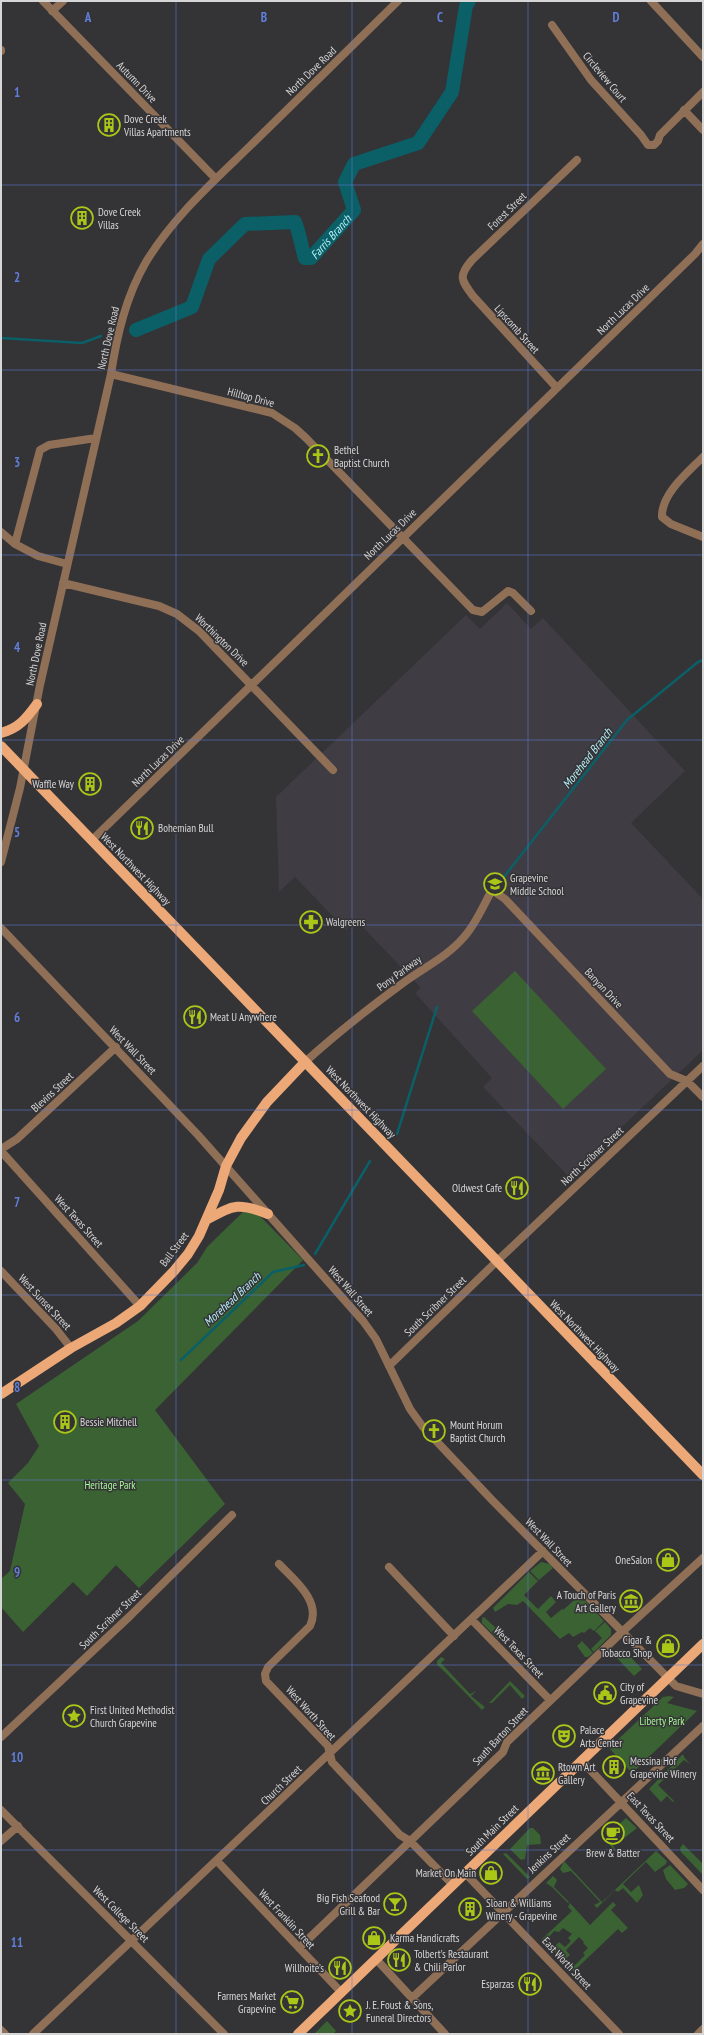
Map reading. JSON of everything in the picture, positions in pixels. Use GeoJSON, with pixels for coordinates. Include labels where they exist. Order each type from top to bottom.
{"type":"FeatureCollection","features":[{"type":"Feature","properties":{"kind":"main road"},"geometry":{"type":"LineString","coordinates":[[1,733],[21,724],[37,704]]}},
{"type":"Feature","properties":{"kind":"main road","name":"West Northwest Highway"},"geometry":{"type":"LineString","coordinates":[[1,746],[23,774],[92,840],[496,1262],[703,1475]]}},
{"type":"Feature","properties":{"kind":"main road","name":"Ball Street"},"geometry":{"type":"LineString","coordinates":[[1,1394],[71,1348],[116,1323],[140,1306],[188,1254],[206,1220],[226,1166],[241,1138],[264,1106],[305,1062]]}},
{"type":"Feature","properties":{"kind":"main road"},"geometry":{"type":"LineString","coordinates":[[206,1220],[226,1209],[237,1206],[247,1207],[268,1214]]}},
{"type":"Feature","properties":{"kind":"main road","name":"South Main Street"},"geometry":{"type":"LineString","coordinates":[[298,2034],[703,1644]]}},
{"type":"Feature","properties":{"kind":"street","name":"Autumn Drive"},"geometry":{"type":"LineString","coordinates":[[43,1],[216,179]]}},
{"type":"Feature","properties":{"kind":"street"},"geometry":{"type":"LineString","coordinates":[[52,11],[63,1]]}},
{"type":"Feature","properties":{"kind":"street","name":"North Dove Road"},"geometry":{"type":"LineString","coordinates":[[1,862],[2,852],[12,825],[67,564],[124,312],[135,283],[146,261],[169,229],[216,179],[398,1]]}},
{"type":"Feature","properties":{"kind":"street"},"geometry":{"type":"LineString","coordinates":[[651,1],[703,57]]}},
{"type":"Feature","properties":{"kind":"street","name":"Circleview Court"},"geometry":{"type":"LineString","coordinates":[[552,25],[591,80],[641,135],[648,145],[654,145],[658,141],[660,134],[684,110]]}},
{"type":"Feature","properties":{"kind":"street"},"geometry":{"type":"LineString","coordinates":[[703,92],[684,110],[703,130]]}},
{"type":"Feature","properties":{"kind":"street","name":"Forest Street"},"geometry":{"type":"LineString","coordinates":[[464,282],[462,276],[464,269],[472,260],[576,160]]}},
{"type":"Feature","properties":{"kind":"street","name":"North Lucas Drive"},"geometry":{"type":"LineString","coordinates":[[92,840],[695,254],[703,244]]}},
{"type":"Feature","properties":{"kind":"street","name":"Lipscomb Street"},"geometry":{"type":"LineString","coordinates":[[464,282],[473,296],[557,388]]}},
{"type":"Feature","properties":{"kind":"street","name":"Hilltop Drive"},"geometry":{"type":"LineString","coordinates":[[111,374],[272,413],[295,428],[306,438],[473,610],[482,612],[508,591],[513,593],[531,611]]}},
{"type":"Feature","properties":{"kind":"street"},"geometry":{"type":"LineString","coordinates":[[15,544],[36,457],[40,450],[49,445],[96,438]]}},
{"type":"Feature","properties":{"kind":"street"},"geometry":{"type":"LineString","coordinates":[[703,457],[683,477],[668,497],[662,512],[662,517],[671,524],[703,537]]}},
{"type":"Feature","properties":{"kind":"street"},"geometry":{"type":"LineString","coordinates":[[1,532],[15,544],[38,556],[67,564]]}},
{"type":"Feature","properties":{"kind":"street","name":"Worthington Drive"},"geometry":{"type":"LineString","coordinates":[[63,583],[159,606],[177,614],[199,631],[253,685],[333,770]]}},
{"type":"Feature","properties":{"kind":"street","name":"Pony Parkway"},"geometry":{"type":"LineString","coordinates":[[305,1062],[347,1025],[404,982],[448,952],[464,937],[477,919],[492,890]]}},
{"type":"Feature","properties":{"kind":"street","name":"Banyan Drive"},"geometry":{"type":"LineString","coordinates":[[492,890],[505,899],[670,1074],[688,1081],[703,1097]]}},
{"type":"Feature","properties":{"kind":"street"},"geometry":{"type":"LineString","coordinates":[[1,919],[10,937]]}},
{"type":"Feature","properties":{"kind":"street","name":"West Wall Street"},"geometry":{"type":"LineString","coordinates":[[1,928],[116,1047],[226,1166],[363,1321],[376,1339],[410,1409],[423,1427],[676,1686],[703,1694]]}},
{"type":"Feature","properties":{"kind":"street","name":"Blevins Street"},"geometry":{"type":"LineString","coordinates":[[1,1150],[17,1139],[116,1047]]}},
{"type":"Feature","properties":{"kind":"street","name":"North Scribner Street"},"geometry":{"type":"LineString","coordinates":[[496,1262],[703,1066]]}},
{"type":"Feature","properties":{"kind":"street","name":"West Texas Street"},"geometry":{"type":"LineString","coordinates":[[1,1150],[140,1306]]}},
{"type":"Feature","properties":{"kind":"street","name":"South Scribner Street"},"geometry":{"type":"LineString","coordinates":[[389,1366],[496,1262]]}},
{"type":"Feature","properties":{"kind":"street","name":"West Sunset Street"},"geometry":{"type":"LineString","coordinates":[[1,1271],[56,1329],[71,1348]]}},
{"type":"Feature","properties":{"kind":"street","name":"South Scribner Street"},"geometry":{"type":"LineString","coordinates":[[1,1737],[130,1616],[232,1515]]}},
{"type":"Feature","properties":{"kind":"street","name":"Church Street"},"geometry":{"type":"LineString","coordinates":[[33,2034],[472,1620],[543,1551]]}},
{"type":"Feature","properties":{"kind":"street","name":"South Barton Street"},"geometry":{"type":"LineString","coordinates":[[299,1948],[503,1752],[507,1742],[550,1700],[703,1558]]}},
{"type":"Feature","properties":{"kind":"street","name":"West Worth Street"},"geometry":{"type":"LineString","coordinates":[[279,1564],[307,1593],[310,1603],[312,1622],[310,1626],[268,1667],[265,1674],[266,1681],[328,1746],[332,1762],[400,1835],[410,1841],[453,1885]]}},
{"type":"Feature","properties":{"kind":"street"},"geometry":{"type":"LineString","coordinates":[[389,1567],[454,1636]]}},
{"type":"Feature","properties":{"kind":"street","name":"West Texas Street"},"geometry":{"type":"LineString","coordinates":[[472,1620],[550,1700]]}},
{"type":"Feature","properties":{"kind":"street","name":"Jenkins Street"},"geometry":{"type":"LineString","coordinates":[[412,1998],[621,1801],[703,1726]]}},
{"type":"Feature","properties":{"kind":"street","name":"East Texas Street"},"geometry":{"type":"LineString","coordinates":[[581,1760],[703,1890]]}},
{"type":"Feature","properties":{"kind":"street","name":"West College Street"},"geometry":{"type":"LineString","coordinates":[[1,1810],[224,2034]]}},
{"type":"Feature","properties":{"kind":"street"},"geometry":{"type":"LineString","coordinates":[[1,1841],[18,1826]]}},
{"type":"Feature","properties":{"kind":"street","name":"West Franklin Street"},"geometry":{"type":"LineString","coordinates":[[217,1861],[341,1992]]}},
{"type":"Feature","properties":{"kind":"street","name":"East Worth Street"},"geometry":{"type":"LineString","coordinates":[[465,1873],[619,2034]]}},
{"type":"Feature","properties":{"kind":"street"},"geometry":{"type":"LineString","coordinates":[[376,1959],[445,2034]]}},
{"type":"Feature","properties":{"kind":"street"},"geometry":{"type":"LineString","coordinates":[[698,2034],[703,2029]]}},
{"type":"Feature","properties":{"kind":"street"},"geometry":{"type":"LineString","coordinates":[[1,2030],[5,2034]]}},
{"type":"Feature","properties":{"kind":"shaded area","name":"Grapevine Middle School"},"geometry":{"type":"Polygon","coordinates":[[[507,603],[531,629],[543,618],[685,771],[631,823],[703,899],[703,1050],[569,1177],[483,1087],[492,1078],[415,993],[421,988],[356,920],[346,930],[295,877],[279,892],[276,797],[466,615],[480,629],[507,603]]]}},
{"type":"Feature","properties":{"kind":"green space"},"geometry":{"type":"Polygon","coordinates":[[[515,971],[606,1069],[563,1109],[472,1011],[515,971]]]}},
{"type":"Feature","properties":{"kind":"green space","name":"Heritage Park"},"geometry":{"type":"Polygon","coordinates":[[[255,1211],[303,1260],[155,1410],[225,1504],[139,1588],[116,1565],[87,1596],[73,1582],[23,1632],[1,1607],[1,1579],[10,1571],[25,1504],[8,1483],[28,1463],[39,1446],[16,1404],[138,1321],[197,1263],[207,1247],[243,1212],[255,1211]]]}},
{"type":"Feature","properties":{"kind":"green space"},"geometry":{"type":"Polygon","coordinates":[[[541,1562],[550,1564],[553,1568],[539,1580],[530,1571],[541,1562]]]}},
{"type":"Feature","properties":{"kind":"green space"},"geometry":{"type":"Polygon","coordinates":[[[529,1572],[538,1581],[524,1595],[538,1609],[551,1596],[556,1602],[546,1612],[551,1618],[580,1595],[604,1621],[594,1631],[590,1628],[584,1633],[582,1632],[573,1637],[569,1633],[560,1639],[523,1601],[517,1605],[508,1604],[495,1612],[493,1608],[529,1572]]]}},
{"type":"Feature","properties":{"kind":"green space"},"geometry":{"type":"Polygon","coordinates":[[[484,1617],[496,1628],[492,1632],[497,1637],[501,1633],[503,1634],[499,1640],[482,1623],[482,1618],[484,1617]]]}},
{"type":"Feature","properties":{"kind":"green space"},"geometry":{"type":"Polygon","coordinates":[[[605,1622],[611,1629],[611,1635],[594,1652],[591,1649],[602,1638],[595,1631],[605,1622]]]}},
{"type":"Feature","properties":{"kind":"green space"},"geometry":{"type":"Polygon","coordinates":[[[582,1641],[593,1653],[588,1657],[585,1657],[577,1646],[582,1641]]]}},
{"type":"Feature","properties":{"kind":"green space"},"geometry":{"type":"Polygon","coordinates":[[[623,1649],[642,1669],[634,1676],[615,1656],[623,1649]]]}},
{"type":"Feature","properties":{"kind":"green space"},"geometry":{"type":"Polygon","coordinates":[[[441,1657],[445,1659],[441,1663],[470,1694],[476,1691],[471,1696],[485,1707],[482,1710],[437,1665],[437,1661],[441,1657]]]}},
{"type":"Feature","properties":{"kind":"green space"},"geometry":{"type":"Polygon","coordinates":[[[510,1681],[525,1696],[522,1699],[510,1685],[492,1703],[489,1703],[510,1681]]]}},
{"type":"Feature","properties":{"kind":"green space","name":"Liberty Park"},"geometry":{"type":"Polygon","coordinates":[[[663,1697],[674,1697],[667,1703],[697,1711],[632,1773],[609,1748],[663,1697]]]}},
{"type":"Feature","properties":{"kind":"green space"},"geometry":{"type":"Polygon","coordinates":[[[682,1755],[684,1755],[690,1764],[684,1760],[658,1785],[674,1801],[673,1802],[667,1796],[661,1802],[649,1789],[682,1755]]]}},
{"type":"Feature","properties":{"kind":"green space"},"geometry":{"type":"Polygon","coordinates":[[[626,1818],[637,1828],[613,1845],[614,1850],[602,1836],[604,1832],[613,1841],[621,1837],[617,1826],[626,1818]]]}},
{"type":"Feature","properties":{"kind":"green space"},"geometry":{"type":"Polygon","coordinates":[[[530,1828],[533,1828],[540,1835],[541,1844],[527,1845],[525,1859],[521,1860],[510,1849],[530,1828]]]}},
{"type":"Feature","properties":{"kind":"green space"},"geometry":{"type":"Polygon","coordinates":[[[683,1844],[703,1864],[703,1875],[681,1852],[680,1848],[683,1844]]]}},
{"type":"Feature","properties":{"kind":"green space"},"geometry":{"type":"Polygon","coordinates":[[[656,1851],[667,1861],[666,1864],[655,1872],[646,1862],[623,1884],[631,1892],[639,1885],[643,1895],[637,1903],[623,1888],[618,1892],[615,1890],[597,1908],[594,1905],[600,1902],[571,1871],[563,1873],[560,1869],[564,1861],[602,1902],[656,1851]]]}},
{"type":"Feature","properties":{"kind":"green space"},"geometry":{"type":"Polygon","coordinates":[[[506,1853],[530,1877],[527,1879],[503,1854],[506,1853]]]}},
{"type":"Feature","properties":{"kind":"green space"},"geometry":{"type":"Polygon","coordinates":[[[670,1865],[688,1884],[684,1888],[675,1890],[666,1879],[663,1870],[670,1865]]]}},
{"type":"Feature","properties":{"kind":"green space"},"geometry":{"type":"Polygon","coordinates":[[[553,1876],[557,1880],[554,1887],[569,1902],[568,1903],[546,1883],[553,1876]]]}},
{"type":"Feature","properties":{"kind":"green space"},"geometry":{"type":"Polygon","coordinates":[[[613,1902],[616,1905],[611,1910],[628,1928],[622,1933],[618,1929],[575,1970],[577,1975],[571,1969],[585,1955],[583,1953],[588,1948],[583,1943],[584,1942],[579,1937],[566,1950],[570,1955],[563,1961],[552,1949],[559,1942],[565,1947],[571,1941],[568,1938],[572,1934],[563,1928],[559,1932],[554,1931],[545,1942],[542,1939],[572,1911],[568,1907],[570,1903],[590,1925],[613,1902]]]}},
{"type":"Feature","properties":{"kind":"green space"},"geometry":{"type":"Polygon","coordinates":[[[327,2021],[336,2031],[334,2033],[314,2034],[327,2021]]]}},
{"type":"Feature","properties":{"kind":"waterway","name":"Farris Branch"},"geometry":{"type":"LineString","coordinates":[[136,330],[192,307],[209,259],[245,224],[295,222],[305,258],[311,258],[354,210],[345,182],[354,164],[418,143],[452,92],[466,6],[469,1]]}},
{"type":"Feature","properties":{"kind":"waterway","name":"Farris Branch"},"geometry":{"type":"LineString","coordinates":[[1,338],[82,343],[101,336]]}},
{"type":"Feature","properties":{"kind":"waterway","name":"Morehead Branch"},"geometry":{"type":"LineString","coordinates":[[500,882],[627,720],[698,662],[703,660]]}},
{"type":"Feature","properties":{"kind":"waterway","name":"Morehead Branch"},"geometry":{"type":"LineString","coordinates":[[397,1134],[437,1007]]}},
{"type":"Feature","properties":{"kind":"waterway","name":"Morehead Branch"},"geometry":{"type":"LineString","coordinates":[[315,1254],[370,1161]]}},
{"type":"Feature","properties":{"kind":"waterway","name":"Morehead Branch"},"geometry":{"type":"LineString","coordinates":[[181,1360],[273,1272],[304,1265]]}},
{"type":"Feature","properties":{"kind":"place","name":"Dove Creek Villas Apartments"},"geometry":{"type":"Point","coordinates":[109,125]}},
{"type":"Feature","properties":{"kind":"place","name":"Dove Creek Villas"},"geometry":{"type":"Point","coordinates":[82,218]}},
{"type":"Feature","properties":{"kind":"place","name":"Bethel Baptist Church"},"geometry":{"type":"Point","coordinates":[318,456]}},
{"type":"Feature","properties":{"kind":"place","name":"Waffle Way"},"geometry":{"type":"Point","coordinates":[90,784]}},
{"type":"Feature","properties":{"kind":"place","name":"Bohemian Bull"},"geometry":{"type":"Point","coordinates":[142,828]}},
{"type":"Feature","properties":{"kind":"place","name":"Grapevine Middle School"},"geometry":{"type":"Point","coordinates":[495,884]}},
{"type":"Feature","properties":{"kind":"place","name":"Walgreens"},"geometry":{"type":"Point","coordinates":[311,922]}},
{"type":"Feature","properties":{"kind":"place","name":"Meat U Anywhere"},"geometry":{"type":"Point","coordinates":[195,1017]}},
{"type":"Feature","properties":{"kind":"place","name":"Oldwest Cafe"},"geometry":{"type":"Point","coordinates":[517,1188]}},
{"type":"Feature","properties":{"kind":"place","name":"Bessie Mitchell"},"geometry":{"type":"Point","coordinates":[65,1422]}},
{"type":"Feature","properties":{"kind":"place","name":"Mount Horum Baptist Church"},"geometry":{"type":"Point","coordinates":[434,1431]}},
{"type":"Feature","properties":{"kind":"place","name":"OneSalon"},"geometry":{"type":"Point","coordinates":[668,1560]}},
{"type":"Feature","properties":{"kind":"place","name":"A Touch of Paris Art Gallery"},"geometry":{"type":"Point","coordinates":[631,1601]}},
{"type":"Feature","properties":{"kind":"place","name":"Cigar & Tobacco Shop"},"geometry":{"type":"Point","coordinates":[668,1646]}},
{"type":"Feature","properties":{"kind":"place","name":"City of Grapevine"},"geometry":{"type":"Point","coordinates":[605,1693]}},
{"type":"Feature","properties":{"kind":"place","name":"First United Methodist Church Grapevine"},"geometry":{"type":"Point","coordinates":[74,1716]}},
{"type":"Feature","properties":{"kind":"place","name":"Palace Arts Center"},"geometry":{"type":"Point","coordinates":[564,1736]}},
{"type":"Feature","properties":{"kind":"place","name":"Messina Hof Grapevine Winery"},"geometry":{"type":"Point","coordinates":[614,1767]}},
{"type":"Feature","properties":{"kind":"place","name":"Rtown Art Gallery"},"geometry":{"type":"Point","coordinates":[543,1773]}},
{"type":"Feature","properties":{"kind":"place","name":"Brew & Batter"},"geometry":{"type":"Point","coordinates":[613,1833]}},
{"type":"Feature","properties":{"kind":"place","name":"Market On Main"},"geometry":{"type":"Point","coordinates":[491,1873]}},
{"type":"Feature","properties":{"kind":"place","name":"Big Fish Seafood Grill & Bar"},"geometry":{"type":"Point","coordinates":[395,1904]}},
{"type":"Feature","properties":{"kind":"place","name":"Sloan & Williams Winery - Grapevine"},"geometry":{"type":"Point","coordinates":[470,1909]}},
{"type":"Feature","properties":{"kind":"place","name":"Karma Handicrafts"},"geometry":{"type":"Point","coordinates":[374,1938]}},
{"type":"Feature","properties":{"kind":"place","name":"Tolbert’s Restaurant & Chili Parlor"},"geometry":{"type":"Point","coordinates":[399,1960]}},
{"type":"Feature","properties":{"kind":"place","name":"Willhoite’s"},"geometry":{"type":"Point","coordinates":[340,1968]}},
{"type":"Feature","properties":{"kind":"place","name":"Esparzas"},"geometry":{"type":"Point","coordinates":[530,1984]}},
{"type":"Feature","properties":{"kind":"place","name":"Farmers Market Grapevine"},"geometry":{"type":"Point","coordinates":[292,2002]}},
{"type":"Feature","properties":{"kind":"place","name":"J. E. Foust & Sons, Funeral Directors"},"geometry":{"type":"Point","coordinates":[350,2011]}}]}
